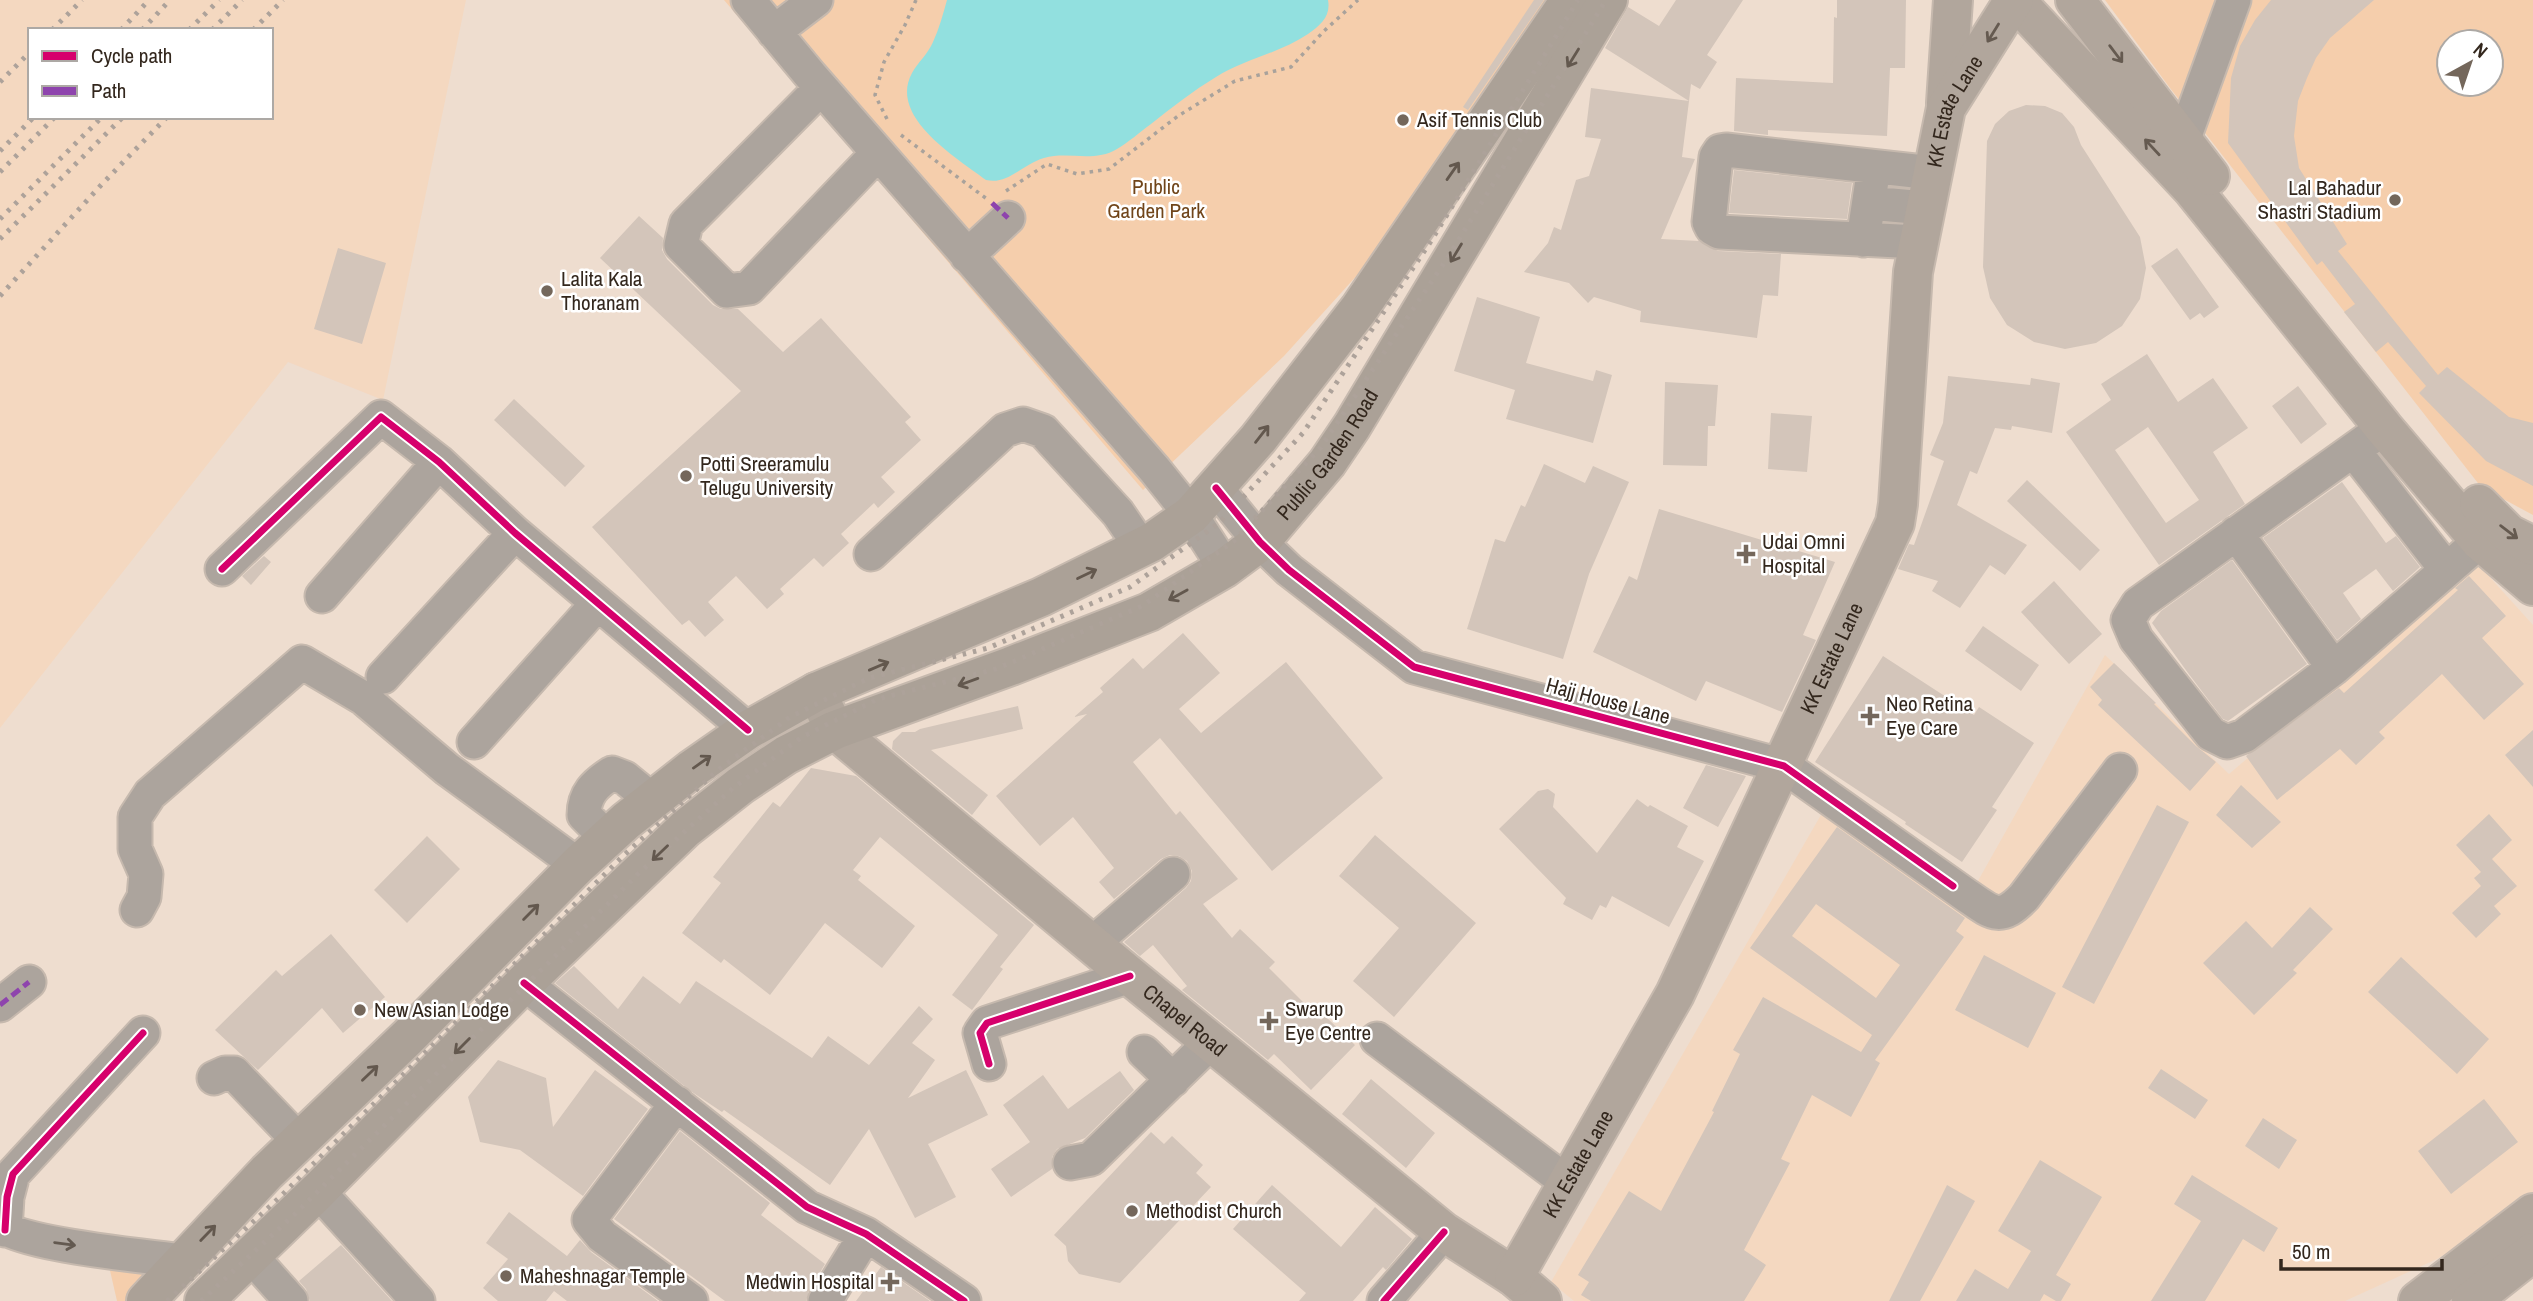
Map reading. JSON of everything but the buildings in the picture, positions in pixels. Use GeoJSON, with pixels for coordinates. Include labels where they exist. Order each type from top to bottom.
{"type":"FeatureCollection","features":[{"type":"Feature","properties":{"kind":"highway"},"geometry":{"type":"LineString","coordinates":[[146,1301],[181,1261],[299,1141],[407,1038],[578,865],[692,769],[748,730],[816,692],[1041,597],[1141,547],[1204,502],[1258,439],[1359,309],[1570,0]]}},
{"type":"Feature","properties":{"kind":"highway","name":"Public Garden Road"},"geometry":{"type":"LineString","coordinates":[[204,1301],[318,1191],[524,983],[685,829],[741,785],[786,755],[835,730],[1149,612],[1225,569],[1260,542],[1327,463],[1352,426],[1608,0]]}},
{"type":"Feature","properties":{"kind":"main road"},"geometry":{"type":"LineString","coordinates":[[1946,108],[1954,0]]}},
{"type":"Feature","properties":{"kind":"main road"},"geometry":{"type":"LineString","coordinates":[[2014,0],[2193,190],[2384,428],[2480,541],[2533,586]]}},
{"type":"Feature","properties":{"kind":"main road","name":"KK Estate Lane"},"geometry":{"type":"LineString","coordinates":[[1528,1289],[1568,1183],[1675,994],[1784,766],[1895,523],[1913,272],[1946,108],[2014,0]]}},
{"type":"Feature","properties":{"kind":"main road"},"geometry":{"type":"LineString","coordinates":[[2075,0],[2272,257],[2455,480],[2509,534],[2533,546]]}},
{"type":"Feature","properties":{"kind":"main road"},"geometry":{"type":"LineString","coordinates":[[816,692],[835,730]]}},
{"type":"Feature","properties":{"kind":"main road","name":"Chapel Road"},"geometry":{"type":"LineString","coordinates":[[835,730],[1130,976],[1444,1232],[1528,1289]]}},
{"type":"Feature","properties":{"kind":"main road"},"geometry":{"type":"LineString","coordinates":[[2418,1301],[2533,1213]]}},
{"type":"Feature","properties":{"kind":"main road"},"geometry":{"type":"LineString","coordinates":[[2471,1301],[2532,1255]]}},
{"type":"Feature","properties":{"kind":"street"},"geometry":{"type":"LineString","coordinates":[[748,0],[821,88],[1155,470],[1204,502],[1225,569]]}},
{"type":"Feature","properties":{"kind":"street"},"geometry":{"type":"LineString","coordinates":[[774,32],[816,0]]}},
{"type":"Feature","properties":{"kind":"street"},"geometry":{"type":"LineString","coordinates":[[2183,141],[2234,0]]}},
{"type":"Feature","properties":{"kind":"street"},"geometry":{"type":"LineString","coordinates":[[821,88],[685,224],[681,245],[727,291],[749,288],[878,153]]}},
{"type":"Feature","properties":{"kind":"street"},"geometry":{"type":"LineString","coordinates":[[1726,150],[1874,167],[1925,208],[1863,240],[1719,232],[1712,228],[1709,222],[1716,157],[1720,151],[1726,150]]}},
{"type":"Feature","properties":{"kind":"street"},"geometry":{"type":"LineString","coordinates":[[1863,240],[1874,167]]}},
{"type":"Feature","properties":{"kind":"street"},"geometry":{"type":"LineString","coordinates":[[1869,203],[1925,208]]}},
{"type":"Feature","properties":{"kind":"street"},"geometry":{"type":"LineString","coordinates":[[967,256],[1001,205]]}},
{"type":"Feature","properties":{"kind":"street"},"geometry":{"type":"LineString","coordinates":[[222,569],[381,417],[439,462],[515,533],[748,730]]}},
{"type":"Feature","properties":{"kind":"street"},"geometry":{"type":"LineString","coordinates":[[871,554],[1005,430],[1023,424],[1043,431],[1118,513],[1141,547]]}},
{"type":"Feature","properties":{"kind":"street"},"geometry":{"type":"LineString","coordinates":[[2384,428],[2138,604],[2128,620],[2136,639],[2211,734],[2227,742],[2244,736],[2334,668],[2480,541]]}},
{"type":"Feature","properties":{"kind":"street"},"geometry":{"type":"LineString","coordinates":[[2354,450],[2446,569]]}},
{"type":"Feature","properties":{"kind":"street"},"geometry":{"type":"LineString","coordinates":[[322,596],[439,462]]}},
{"type":"Feature","properties":{"kind":"street","name":"Hajj House Lane"},"geometry":{"type":"LineString","coordinates":[[1204,502],[1260,542],[1289,570],[1414,667],[1784,766],[1986,909],[1999,914],[2011,910],[2024,897],[2120,770]]}},
{"type":"Feature","properties":{"kind":"street"},"geometry":{"type":"LineString","coordinates":[[383,677],[515,533]]}},
{"type":"Feature","properties":{"kind":"street"},"geometry":{"type":"LineString","coordinates":[[2236,533],[2334,668]]}},
{"type":"Feature","properties":{"kind":"street"},"geometry":{"type":"LineString","coordinates":[[474,742],[598,603]]}},
{"type":"Feature","properties":{"kind":"street"},"geometry":{"type":"LineString","coordinates":[[136,910],[144,897],[146,874],[135,849],[135,817],[150,794],[302,662],[363,698],[447,769],[578,865]]}},
{"type":"Feature","properties":{"kind":"street"},"geometry":{"type":"LineString","coordinates":[[1093,943],[1173,874]]}},
{"type":"Feature","properties":{"kind":"street"},"geometry":{"type":"LineString","coordinates":[[989,1064],[980,1033],[987,1023],[1130,976]]}},
{"type":"Feature","properties":{"kind":"street"},"geometry":{"type":"LineString","coordinates":[[0,1005],[29,982]]}},
{"type":"Feature","properties":{"kind":"street"},"geometry":{"type":"LineString","coordinates":[[524,983],[807,1207],[866,1234],[964,1301]]}},
{"type":"Feature","properties":{"kind":"street"},"geometry":{"type":"LineString","coordinates":[[143,1033],[13,1174],[6,1197],[2,1227],[51,1242],[181,1261]]}},
{"type":"Feature","properties":{"kind":"street"},"geometry":{"type":"LineString","coordinates":[[1377,1039],[1568,1183]]}},
{"type":"Feature","properties":{"kind":"street"},"geometry":{"type":"LineString","coordinates":[[1070,1163],[1091,1160],[1211,1042]]}},
{"type":"Feature","properties":{"kind":"street"},"geometry":{"type":"LineString","coordinates":[[1144,1052],[1173,1080]]}},
{"type":"Feature","properties":{"kind":"street"},"geometry":{"type":"LineString","coordinates":[[214,1078],[225,1073],[234,1073],[299,1141]]}},
{"type":"Feature","properties":{"kind":"street"},"geometry":{"type":"LineString","coordinates":[[677,1102],[589,1220],[602,1236],[691,1301]]}},
{"type":"Feature","properties":{"kind":"street"},"geometry":{"type":"LineString","coordinates":[[318,1191],[418,1301]]}},
{"type":"Feature","properties":{"kind":"street"},"geometry":{"type":"LineString","coordinates":[[1384,1301],[1444,1232]]}},
{"type":"Feature","properties":{"kind":"street"},"geometry":{"type":"LineString","coordinates":[[825,1301],[866,1234]]}},
{"type":"Feature","properties":{"kind":"street"},"geometry":{"type":"LineString","coordinates":[[251,1256],[291,1301]]}},
{"type":"Feature","properties":{"kind":"path"},"geometry":{"type":"LineString","coordinates":[[916,0],[884,62],[875,95],[891,128],[1001,205],[1010,187],[1047,164],[1077,174],[1109,169],[1178,116],[1235,81],[1292,67],[1324,31],[1358,0]]}},
{"type":"Feature","properties":{"kind":"shaded area"},"geometry":{"type":"Polygon","coordinates":[[[0,0],[466,0],[383,400],[288,362],[0,728],[0,0]]]}},
{"type":"Feature","properties":{"kind":"shaded area"},"geometry":{"type":"Polygon","coordinates":[[[2477,563],[2533,625],[2533,1200],[2437,1259],[2345,1301],[1574,1301],[1551,1282],[1829,801],[1970,895],[2105,655],[2229,774],[2477,563]]]}},
{"type":"Feature","properties":{"kind":"green space","name":"Public Garden Park"},"geometry":{"type":"Polygon","coordinates":[[[724,0],[1554,0],[1407,220],[1284,356],[1143,490],[724,0]]]}},
{"type":"Feature","properties":{"kind":"green space","name":"Lal Bahadur Shastri Stadium"},"geometry":{"type":"Polygon","coordinates":[[[2105,0],[2533,0],[2533,515],[2481,487],[2170,88],[2105,0]]]}},
{"type":"Feature","properties":{"kind":"green space"},"geometry":{"type":"Polygon","coordinates":[[[106,1253],[187,1265],[144,1301],[117,1301],[106,1253]]]}},
{"type":"Feature","properties":{"kind":"water"},"geometry":{"type":"Polygon","coordinates":[[[947,0],[1328,0],[1329,6],[1324,20],[1308,34],[1216,77],[1117,149],[1099,155],[1044,158],[1008,177],[994,181],[986,180],[929,135],[909,105],[907,89],[912,73],[933,42],[947,0]]]}},
{"type":"Feature","properties":{"kind":"railway"},"geometry":{"type":"LineString","coordinates":[[54,28],[82,0]]}},
{"type":"Feature","properties":{"kind":"railway"},"geometry":{"type":"LineString","coordinates":[[123,28],[149,0]]}},
{"type":"Feature","properties":{"kind":"railway"},"geometry":{"type":"LineString","coordinates":[[144,28],[170,0]]}},
{"type":"Feature","properties":{"kind":"railway"},"geometry":{"type":"LineString","coordinates":[[191,28],[219,0]]}},
{"type":"Feature","properties":{"kind":"railway"},"geometry":{"type":"LineString","coordinates":[[214,28],[242,0]]}},
{"type":"Feature","properties":{"kind":"railway"},"geometry":{"type":"LineString","coordinates":[[255,28],[283,0]]}},
{"type":"Feature","properties":{"kind":"railway"},"geometry":{"type":"LineString","coordinates":[[167,1301],[280,1197],[623,856],[718,770],[790,717],[869,678],[988,648],[1130,587],[1219,523],[1303,433],[1431,241],[1578,0]]}},
{"type":"Feature","properties":{"kind":"railway"},"geometry":{"type":"LineString","coordinates":[[201,1301],[296,1213],[639,873],[733,788],[802,737],[878,699],[996,669],[1142,606],[1234,541],[1321,447],[1450,254],[1606,0]]}},
{"type":"Feature","properties":{"kind":"railway"},"geometry":{"type":"LineString","coordinates":[[0,82],[28,54]]}},
{"type":"Feature","properties":{"kind":"railway"},"geometry":{"type":"LineString","coordinates":[[0,151],[32,119]]}},
{"type":"Feature","properties":{"kind":"railway"},"geometry":{"type":"LineString","coordinates":[[0,172],[53,119]]}},
{"type":"Feature","properties":{"kind":"railway"},"geometry":{"type":"LineString","coordinates":[[0,219],[100,119]]}},
{"type":"Feature","properties":{"kind":"railway"},"geometry":{"type":"LineString","coordinates":[[0,239],[121,119]]}},
{"type":"Feature","properties":{"kind":"railway"},"geometry":{"type":"LineString","coordinates":[[0,296],[165,119]]}},
{"type":"Feature","properties":{"kind":"marked path"},"geometry":{"type":"LineString","coordinates":[[992,203],[1008,218]]}},
{"type":"Feature","properties":{"kind":"marked path"},"geometry":{"type":"LineString","coordinates":[[0,1005],[29,982]]}},
{"type":"Feature","properties":{"kind":"cycle path"},"geometry":{"type":"LineString","coordinates":[[222,569],[381,417],[439,462],[515,533],[748,730]]}},
{"type":"Feature","properties":{"kind":"cycle path"},"geometry":{"type":"LineString","coordinates":[[1216,488],[1260,542],[1289,570],[1414,667],[1784,766],[1953,886]]}},
{"type":"Feature","properties":{"kind":"cycle path"},"geometry":{"type":"LineString","coordinates":[[989,1064],[980,1033],[987,1023],[1130,976]]}},
{"type":"Feature","properties":{"kind":"cycle path"},"geometry":{"type":"LineString","coordinates":[[524,983],[807,1207],[866,1234],[964,1301]]}},
{"type":"Feature","properties":{"kind":"cycle path"},"geometry":{"type":"LineString","coordinates":[[5,1230],[7,1197],[13,1174],[143,1033]]}},
{"type":"Feature","properties":{"kind":"cycle path"},"geometry":{"type":"LineString","coordinates":[[1384,1301],[1444,1232]]}},
{"type":"Feature","properties":{"kind":"place","name":"Asif Tennis Club"},"geometry":{"type":"Point","coordinates":[1403,120]}},
{"type":"Feature","properties":{"kind":"place","name":"Lal Bahadur Shastri Stadium"},"geometry":{"type":"Point","coordinates":[2395,200]}},
{"type":"Feature","properties":{"kind":"place","name":"Lalita Kala Thoranam"},"geometry":{"type":"Point","coordinates":[547,291]}},
{"type":"Feature","properties":{"kind":"place","name":"Potti Sreeramulu Telugu University"},"geometry":{"type":"Point","coordinates":[686,476]}},
{"type":"Feature","properties":{"kind":"place","name":"Udai Omni Hospital"},"geometry":{"type":"Point","coordinates":[1746,554]}},
{"type":"Feature","properties":{"kind":"place","name":"Neo Retina Eye Care"},"geometry":{"type":"Point","coordinates":[1870,716]}},
{"type":"Feature","properties":{"kind":"place","name":"New Asian Lodge"},"geometry":{"type":"Point","coordinates":[360,1010]}},
{"type":"Feature","properties":{"kind":"place","name":"Swarup Eye Centre"},"geometry":{"type":"Point","coordinates":[1269,1021]}},
{"type":"Feature","properties":{"kind":"place","name":"Methodist Church"},"geometry":{"type":"Point","coordinates":[1132,1211]}},
{"type":"Feature","properties":{"kind":"place","name":"Maheshnagar Temple"},"geometry":{"type":"Point","coordinates":[506,1276]}},
{"type":"Feature","properties":{"kind":"place","name":"Medwin Hospital"},"geometry":{"type":"Point","coordinates":[890,1282]}}]}
